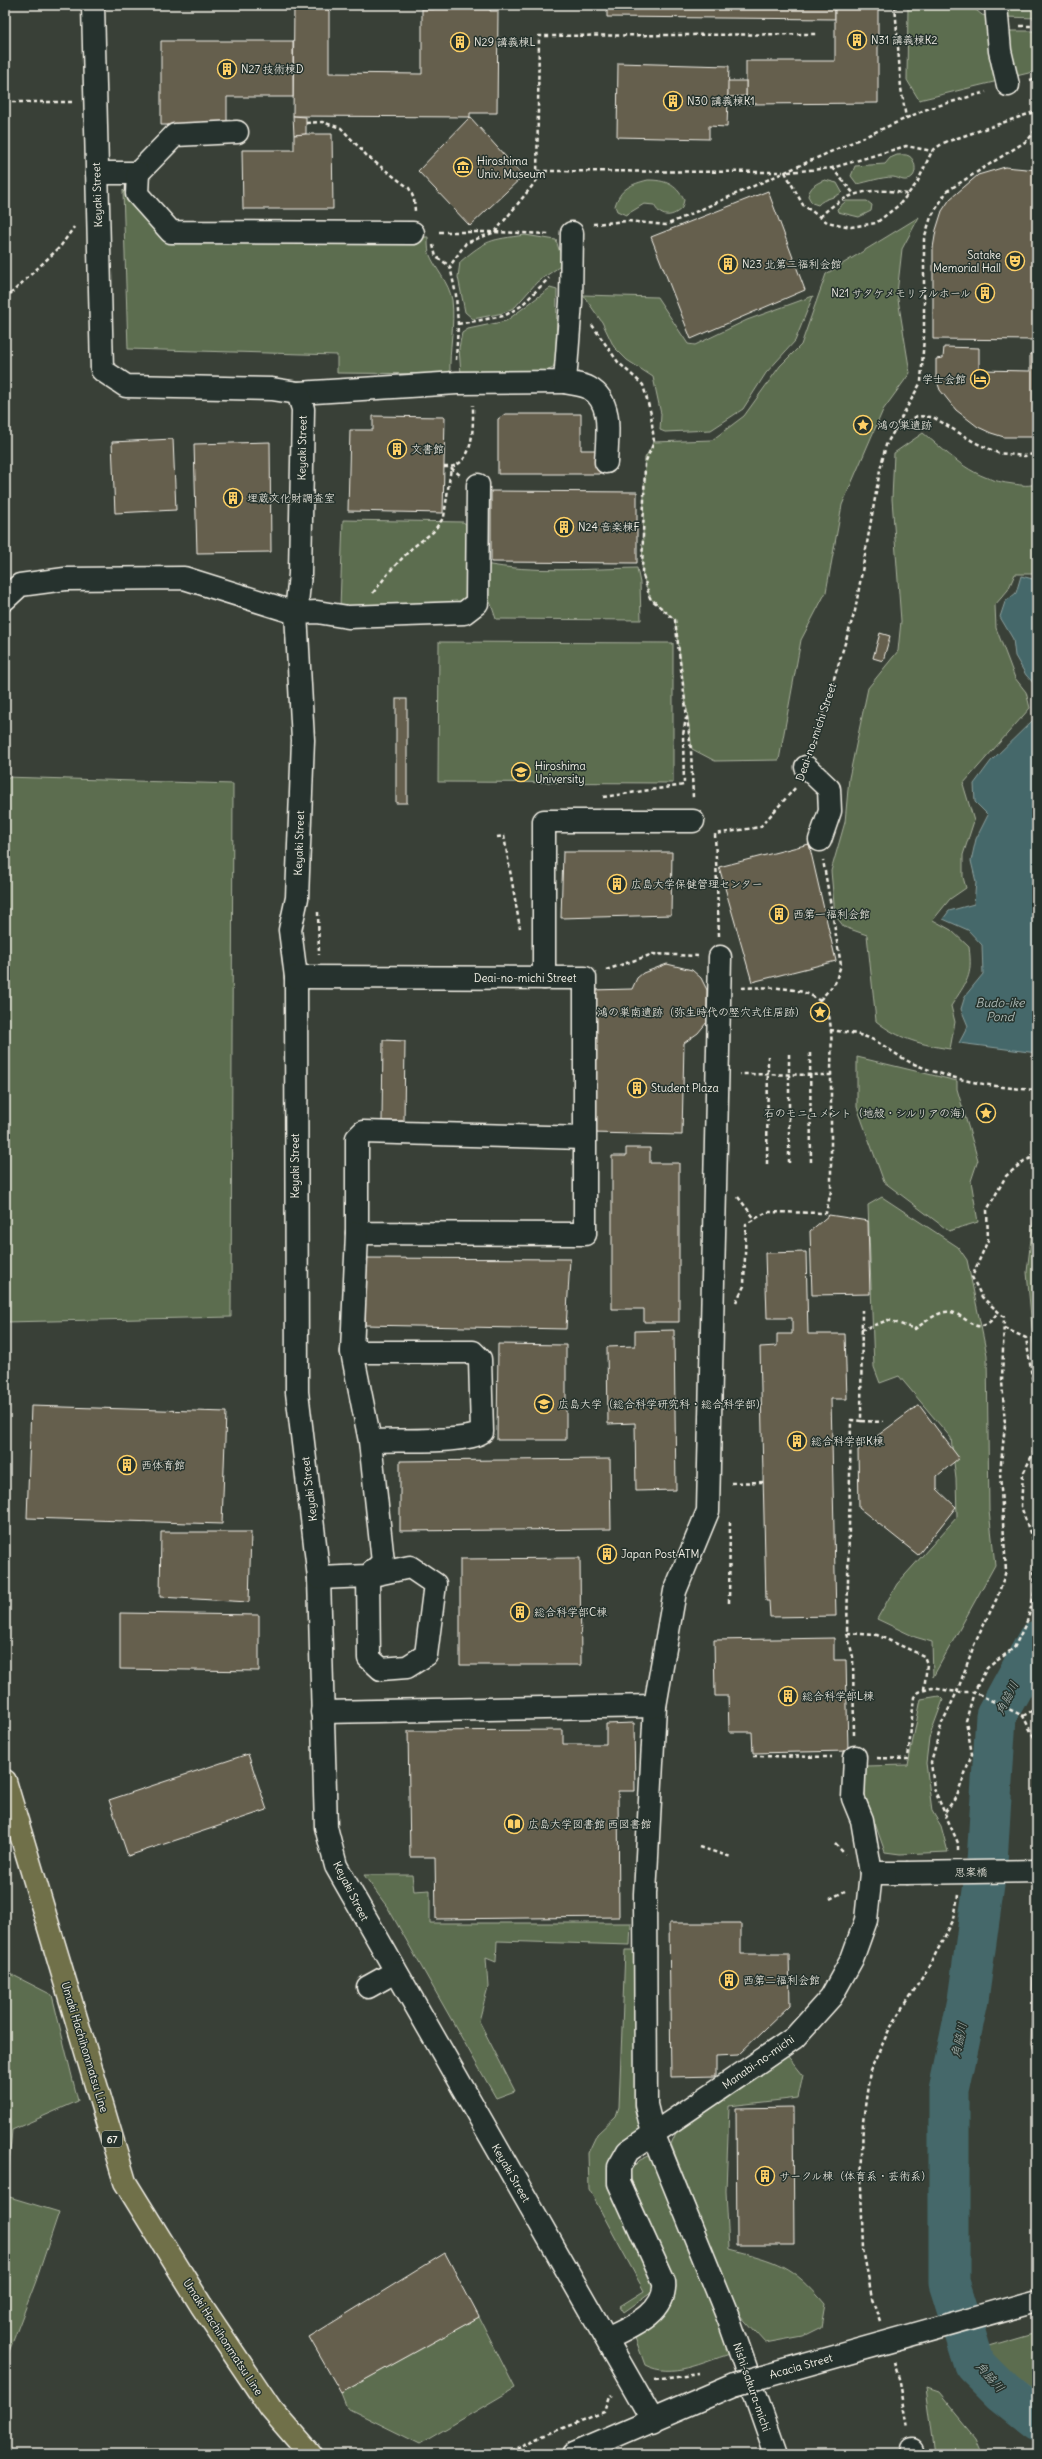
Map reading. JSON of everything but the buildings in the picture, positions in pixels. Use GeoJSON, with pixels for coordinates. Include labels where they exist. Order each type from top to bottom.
{"type":"FeatureCollection","features":[{"type":"Feature","properties":{"kind":"main road","name":"Umaki Hachihonmatsu Line"},"geometry":{"type":"LineString","coordinates":[[5,1781],[125,2182],[201,2305],[271,2409],[310,2454]]}},
{"type":"Feature","properties":{"kind":"street","name":"Keyaki Street"},"geometry":{"type":"LineString","coordinates":[[93,5],[102,370],[126,386],[272,389],[298,393],[303,409],[300,574],[296,613],[303,740],[297,898],[290,930],[296,977],[297,1392],[319,1578],[326,1827],[336,1866],[395,1972],[653,2421]]}},
{"type":"Feature","properties":{"kind":"street"},"geometry":{"type":"LineString","coordinates":[[996,5],[1000,50],[1000,88]]}},
{"type":"Feature","properties":{"kind":"street"},"geometry":{"type":"LineString","coordinates":[[237,132],[175,136],[138,173],[137,194],[171,232],[415,225]]}},
{"type":"Feature","properties":{"kind":"street"},"geometry":{"type":"LineString","coordinates":[[97,173],[138,173]]}},
{"type":"Feature","properties":{"kind":"street"},"geometry":{"type":"LineString","coordinates":[[565,382],[572,273],[572,233]]}},
{"type":"Feature","properties":{"kind":"street"},"geometry":{"type":"LineString","coordinates":[[298,393],[464,383],[565,382],[588,388],[601,399],[607,411],[606,462]]}},
{"type":"Feature","properties":{"kind":"street"},"geometry":{"type":"LineString","coordinates":[[5,599],[20,585],[65,579],[184,578],[296,613],[317,612],[348,617],[464,613],[477,603],[478,485]]}},
{"type":"Feature","properties":{"kind":"street"},"geometry":{"type":"LineString","coordinates":[[806,767],[829,789],[830,811],[820,840]]}},
{"type":"Feature","properties":{"kind":"street"},"geometry":{"type":"LineString","coordinates":[[544,978],[544,821],[693,821]]}},
{"type":"Feature","properties":{"kind":"street","name":"Nishi-sakura-michi"},"geometry":{"type":"LineString","coordinates":[[720,957],[708,1510],[675,1591],[655,1706],[646,1867],[646,2105],[654,2133],[729,2320],[767,2433],[776,2454]]}},
{"type":"Feature","properties":{"kind":"street","name":"Deai-no-michi Street"},"geometry":{"type":"LineString","coordinates":[[296,977],[585,978]]}},
{"type":"Feature","properties":{"kind":"street"},"geometry":{"type":"LineString","coordinates":[[357,1233],[585,1234],[585,978]]}},
{"type":"Feature","properties":{"kind":"street"},"geometry":{"type":"LineString","coordinates":[[319,1578],[368,1576],[410,1567],[435,1584],[426,1655],[407,1667],[381,1670],[369,1658],[368,1576],[383,1562],[370,1441],[352,1352],[357,1233],[357,1138],[363,1132],[584,1138]]}},
{"type":"Feature","properties":{"kind":"street"},"geometry":{"type":"LineString","coordinates":[[352,1352],[473,1352],[480,1359],[482,1432],[476,1437],[460,1439],[370,1441]]}},
{"type":"Feature","properties":{"kind":"street"},"geometry":{"type":"LineString","coordinates":[[322,1712],[655,1706]]}},
{"type":"Feature","properties":{"kind":"street","name":"Manabi-no-michi"},"geometry":{"type":"LineString","coordinates":[[607,2339],[629,2328],[658,2307],[665,2293],[664,2282],[619,2183],[619,2167],[628,2152],[794,2038],[831,1998],[852,1959],[866,1920],[871,1873],[862,1820],[853,1798],[855,1757]]}},
{"type":"Feature","properties":{"kind":"street","name":"思案橋"},"geometry":{"type":"LineString","coordinates":[[871,1873],[1037,1871]]}},
{"type":"Feature","properties":{"kind":"street"},"geometry":{"type":"LineString","coordinates":[[368,1986],[395,1972]]}},
{"type":"Feature","properties":{"kind":"street","name":"Acacia Street"},"geometry":{"type":"LineString","coordinates":[[579,2453],[734,2386],[1037,2300]]}},
{"type":"Feature","properties":{"kind":"path"},"geometry":{"type":"LineString","coordinates":[[895,5],[901,88],[906,118]]}},
{"type":"Feature","properties":{"kind":"path"},"geometry":{"type":"LineString","coordinates":[[444,467],[451,468],[464,460],[472,440],[473,399],[464,383],[455,353],[458,324],[456,295],[450,266],[466,243],[496,232],[537,180],[539,36],[817,34]]}},
{"type":"Feature","properties":{"kind":"path"},"geometry":{"type":"LineString","coordinates":[[439,232],[572,233],[588,225],[628,221],[666,225],[927,109],[1000,88]]}},
{"type":"Feature","properties":{"kind":"path"},"geometry":{"type":"LineString","coordinates":[[5,102],[49,102]]}},
{"type":"Feature","properties":{"kind":"path"},"geometry":{"type":"LineString","coordinates":[[785,172],[803,205],[827,222],[851,227],[876,223],[899,204],[917,183],[932,151],[943,143],[1037,111]]}},
{"type":"Feature","properties":{"kind":"path"},"geometry":{"type":"LineString","coordinates":[[306,123],[322,122],[341,128],[368,157],[383,170],[401,180],[409,188],[414,198],[415,225]]}},
{"type":"Feature","properties":{"kind":"path","name":"Deai-no-michi Street"},"geometry":{"type":"LineString","coordinates":[[585,978],[652,954],[720,957],[715,834],[760,827],[802,781],[855,611],[880,470],[886,445],[921,382],[924,336],[924,238],[931,217],[947,191],[1028,140],[1037,128]]}},
{"type":"Feature","properties":{"kind":"path"},"geometry":{"type":"LineString","coordinates":[[537,171],[785,172],[832,168],[906,146],[932,151]]}},
{"type":"Feature","properties":{"kind":"path"},"geometry":{"type":"LineString","coordinates":[[832,168],[854,195]]}},
{"type":"Feature","properties":{"kind":"path"},"geometry":{"type":"LineString","coordinates":[[820,217],[832,204],[854,195],[871,191],[892,191],[907,194]]}},
{"type":"Feature","properties":{"kind":"path"},"geometry":{"type":"LineString","coordinates":[[5,299],[74,230]]}},
{"type":"Feature","properties":{"kind":"path"},"geometry":{"type":"LineString","coordinates":[[458,324],[504,316],[521,306],[549,278],[572,273]]}},
{"type":"Feature","properties":{"kind":"path"},"geometry":{"type":"LineString","coordinates":[[594,328],[618,362],[644,385],[651,414],[654,442],[645,463],[642,572],[650,598],[675,620],[691,750],[693,821]]}},
{"type":"Feature","properties":{"kind":"path"},"geometry":{"type":"LineString","coordinates":[[894,431],[917,416],[933,417],[974,442],[998,452],[1025,456],[1037,453]]}},
{"type":"Feature","properties":{"kind":"path"},"geometry":{"type":"LineString","coordinates":[[348,617],[370,597],[390,571],[412,548],[433,532],[444,517],[451,468]]}},
{"type":"Feature","properties":{"kind":"path"},"geometry":{"type":"LineString","coordinates":[[684,785],[683,735],[687,714]]}},
{"type":"Feature","properties":{"kind":"path"},"geometry":{"type":"LineString","coordinates":[[820,840],[841,965],[835,983],[820,1000]]}},
{"type":"Feature","properties":{"kind":"path"},"geometry":{"type":"LineString","coordinates":[[719,989],[791,988],[820,1000],[829,1015],[830,1030],[831,1191],[826,1213],[767,1212],[746,1224],[744,1286],[733,1308]]}},
{"type":"Feature","properties":{"kind":"path"},"geometry":{"type":"LineString","coordinates":[[830,1030],[851,1032],[869,1038],[914,1064],[931,1069],[985,1084],[1036,1090],[1037,1099]]}},
{"type":"Feature","properties":{"kind":"path"},"geometry":{"type":"LineString","coordinates":[[810,1053],[812,1164]]}},
{"type":"Feature","properties":{"kind":"path"},"geometry":{"type":"LineString","coordinates":[[789,1054],[789,1164]]}},
{"type":"Feature","properties":{"kind":"path"},"geometry":{"type":"LineString","coordinates":[[767,1164],[768,1056]]}},
{"type":"Feature","properties":{"kind":"path"},"geometry":{"type":"LineString","coordinates":[[717,1074],[831,1075]]}},
{"type":"Feature","properties":{"kind":"path"},"geometry":{"type":"LineString","coordinates":[[1004,1317],[982,1297],[972,1277],[988,1240],[987,1210],[1006,1176],[1024,1161],[1037,1156]]}},
{"type":"Feature","properties":{"kind":"path"},"geometry":{"type":"LineString","coordinates":[[738,1197],[755,1219]]}},
{"type":"Feature","properties":{"kind":"path"},"geometry":{"type":"LineString","coordinates":[[861,1421],[862,1310]]}},
{"type":"Feature","properties":{"kind":"path"},"geometry":{"type":"LineString","coordinates":[[861,1330],[888,1320],[915,1329],[946,1312],[958,1313],[968,1323],[977,1326],[985,1326],[998,1312]]}},
{"type":"Feature","properties":{"kind":"path"},"geometry":{"type":"LineString","coordinates":[[1004,1328],[1026,1338],[1033,1383],[1037,1391]]}},
{"type":"Feature","properties":{"kind":"path"},"geometry":{"type":"LineString","coordinates":[[855,1757],[853,1657],[847,1633],[851,1420],[883,1422]]}},
{"type":"Feature","properties":{"kind":"path"},"geometry":{"type":"LineString","coordinates":[[945,1812],[957,1796],[972,1754],[966,1721],[974,1692],[987,1668],[1014,1648],[1028,1618],[1036,1590],[1033,1542],[1021,1506],[1023,1474],[1037,1445]]}},
{"type":"Feature","properties":{"kind":"path"},"geometry":{"type":"LineString","coordinates":[[730,1490],[731,1475]]}},
{"type":"Feature","properties":{"kind":"path"},"geometry":{"type":"LineString","coordinates":[[709,1483],[763,1482]]}},
{"type":"Feature","properties":{"kind":"path"},"geometry":{"type":"LineString","coordinates":[[729,1603],[730,1513]]}},
{"type":"Feature","properties":{"kind":"path"},"geometry":{"type":"LineString","coordinates":[[847,1633],[877,1635],[924,1656],[927,1672],[924,1690]]}},
{"type":"Feature","properties":{"kind":"path"},"geometry":{"type":"LineString","coordinates":[[957,1692],[974,1692],[1023,1716],[1037,1743]]}},
{"type":"Feature","properties":{"kind":"path"},"geometry":{"type":"LineString","coordinates":[[1023,1716],[1037,1708]]}},
{"type":"Feature","properties":{"kind":"path"},"geometry":{"type":"LineString","coordinates":[[699,1847],[731,1857]]}},
{"type":"Feature","properties":{"kind":"path"},"geometry":{"type":"LineString","coordinates":[[830,1899],[841,1895],[851,1886]]}},
{"type":"Feature","properties":{"kind":"path"},"geometry":{"type":"LineString","coordinates":[[504,2454],[540,2437],[604,2412],[609,2397],[633,2386],[701,2373]]}},
{"type":"Feature","properties":{"kind":"green space"},"geometry":{"type":"Polygon","coordinates":[[[908,5],[970,5],[982,15],[992,17],[998,81],[919,100],[907,80],[908,5]]]}},
{"type":"Feature","properties":{"kind":"green space"},"geometry":{"type":"Polygon","coordinates":[[[1004,5],[1037,5],[1037,18],[1004,17],[1004,5]]]}},
{"type":"Feature","properties":{"kind":"green space"},"geometry":{"type":"Polygon","coordinates":[[[1005,31],[1037,31],[1037,71],[1012,77],[1005,31]]]}},
{"type":"Feature","properties":{"kind":"green space"},"geometry":{"type":"Polygon","coordinates":[[[897,155],[908,155],[914,162],[914,174],[908,180],[888,177],[857,184],[851,176],[855,166],[885,164],[890,158],[897,155]]]}},
{"type":"Feature","properties":{"kind":"green space"},"geometry":{"type":"Polygon","coordinates":[[[648,180],[665,182],[674,187],[684,200],[682,208],[678,212],[670,215],[659,212],[654,205],[644,204],[626,215],[617,211],[615,206],[623,191],[636,183],[648,180]]]}},
{"type":"Feature","properties":{"kind":"green space"},"geometry":{"type":"Polygon","coordinates":[[[825,180],[837,183],[842,192],[821,202],[818,205],[812,203],[808,196],[810,190],[816,184],[825,180]]]}},
{"type":"Feature","properties":{"kind":"green space"},"geometry":{"type":"Polygon","coordinates":[[[123,190],[166,233],[428,237],[429,253],[448,287],[452,300],[453,318],[450,374],[337,373],[337,355],[128,349],[123,190]]]}},
{"type":"Feature","properties":{"kind":"green space"},"geometry":{"type":"Polygon","coordinates":[[[846,201],[867,201],[872,205],[871,211],[859,217],[838,212],[837,209],[846,201]]]}},
{"type":"Feature","properties":{"kind":"green space"},"geometry":{"type":"Polygon","coordinates":[[[919,217],[902,249],[897,293],[910,373],[883,410],[842,505],[826,592],[801,640],[779,760],[715,761],[692,749],[675,620],[650,598],[642,572],[645,458],[654,442],[712,440],[744,416],[780,366],[801,345],[826,274],[919,217]]]}},
{"type":"Feature","properties":{"kind":"green space"},"geometry":{"type":"Polygon","coordinates":[[[525,235],[556,240],[561,256],[559,267],[537,282],[515,307],[503,313],[473,319],[465,312],[458,277],[460,262],[483,245],[490,242],[525,235]]]}},
{"type":"Feature","properties":{"kind":"green space"},"geometry":{"type":"Polygon","coordinates":[[[550,288],[557,290],[556,360],[553,368],[540,374],[461,374],[459,348],[462,333],[468,329],[506,321],[550,288]]]}},
{"type":"Feature","properties":{"kind":"green space"},"geometry":{"type":"Polygon","coordinates":[[[583,295],[657,297],[688,344],[695,345],[747,320],[813,296],[795,341],[766,373],[743,409],[711,430],[665,432],[660,430],[661,414],[653,377],[627,360],[614,347],[602,322],[583,295]]]}},
{"type":"Feature","properties":{"kind":"green space"},"geometry":{"type":"Polygon","coordinates":[[[923,433],[964,466],[986,477],[1013,484],[1031,485],[1037,483],[1037,574],[1015,574],[1008,590],[995,605],[996,628],[1015,678],[1026,692],[1030,708],[963,784],[974,821],[963,855],[963,877],[966,888],[950,899],[933,920],[951,930],[969,947],[970,965],[968,978],[951,1006],[955,1022],[950,1049],[902,1037],[876,1021],[867,935],[844,927],[835,915],[831,871],[845,822],[849,778],[868,688],[898,651],[901,621],[892,499],[894,453],[923,433]]]}},
{"type":"Feature","properties":{"kind":"green space"},"geometry":{"type":"Polygon","coordinates":[[[343,520],[463,522],[470,527],[470,600],[463,609],[340,607],[343,520]]]}},
{"type":"Feature","properties":{"kind":"green space"},"geometry":{"type":"Polygon","coordinates":[[[484,564],[522,569],[579,570],[637,568],[640,583],[641,620],[496,619],[491,604],[482,588],[484,564]]]}},
{"type":"Feature","properties":{"kind":"green space"},"geometry":{"type":"Polygon","coordinates":[[[439,642],[673,643],[673,783],[438,782],[439,642]]]}},
{"type":"Feature","properties":{"kind":"green space"},"geometry":{"type":"Polygon","coordinates":[[[5,777],[233,784],[231,1317],[5,1322],[5,777]]]}},
{"type":"Feature","properties":{"kind":"green space"},"geometry":{"type":"Polygon","coordinates":[[[857,1057],[957,1081],[957,1089],[978,1160],[971,1181],[978,1222],[949,1231],[884,1182],[857,1107],[857,1057]]]}},
{"type":"Feature","properties":{"kind":"green space"},"geometry":{"type":"Polygon","coordinates":[[[1037,1189],[1037,1361],[1035,1362],[1027,1272],[1037,1189]]]}},
{"type":"Feature","properties":{"kind":"green space"},"geometry":{"type":"Polygon","coordinates":[[[882,1197],[958,1247],[967,1260],[987,1355],[989,1511],[995,1565],[933,1677],[932,1642],[915,1637],[877,1619],[897,1584],[957,1517],[956,1479],[951,1438],[899,1376],[880,1383],[874,1367],[868,1205],[882,1197]]]}},
{"type":"Feature","properties":{"kind":"green space"},"geometry":{"type":"Polygon","coordinates":[[[939,1696],[943,1700],[929,1738],[926,1763],[932,1811],[941,1826],[948,1852],[900,1854],[885,1852],[865,1795],[865,1766],[908,1765],[921,1699],[939,1696]]]}},
{"type":"Feature","properties":{"kind":"green space"},"geometry":{"type":"Polygon","coordinates":[[[364,1875],[412,1875],[414,1891],[430,1890],[430,1923],[631,1923],[630,1945],[497,1941],[496,1962],[486,1958],[488,1987],[479,2021],[515,2091],[496,2098],[388,1908],[364,1875]]]}},
{"type":"Feature","properties":{"kind":"green space"},"geometry":{"type":"Polygon","coordinates":[[[625,1950],[640,1950],[644,2131],[618,2151],[607,2185],[656,2279],[655,2290],[624,2312],[620,2306],[644,2291],[589,2189],[588,2153],[597,2134],[616,2116],[619,2107],[625,1950]]]}},
{"type":"Feature","properties":{"kind":"green space"},"geometry":{"type":"Polygon","coordinates":[[[5,1971],[52,1995],[78,2101],[12,2130],[6,2196],[59,2212],[36,2281],[5,2362],[5,1971]]]}},
{"type":"Feature","properties":{"kind":"green space"},"geometry":{"type":"Polygon","coordinates":[[[786,2054],[803,2075],[798,2098],[729,2106],[726,2191],[729,2249],[760,2257],[783,2266],[803,2280],[825,2304],[821,2327],[803,2336],[765,2343],[737,2312],[671,2144],[678,2128],[786,2054]]]}},
{"type":"Feature","properties":{"kind":"green space"},"geometry":{"type":"Polygon","coordinates":[[[653,2154],[679,2208],[730,2354],[698,2365],[677,2370],[655,2369],[645,2365],[634,2335],[672,2305],[676,2286],[631,2179],[630,2170],[640,2160],[653,2154]]]}},
{"type":"Feature","properties":{"kind":"green space"},"geometry":{"type":"Polygon","coordinates":[[[479,2317],[515,2388],[420,2444],[347,2408],[341,2393],[479,2317]]]}},
{"type":"Feature","properties":{"kind":"green space"},"geometry":{"type":"Polygon","coordinates":[[[1037,2332],[1037,2394],[1001,2367],[986,2347],[1037,2332]]]}},
{"type":"Feature","properties":{"kind":"green space"},"geometry":{"type":"Polygon","coordinates":[[[926,2388],[938,2392],[976,2438],[983,2454],[935,2454],[926,2388]]]}},
{"type":"Feature","properties":{"kind":"water"},"geometry":{"type":"Polygon","coordinates":[[[1021,576],[1037,580],[1037,687],[1026,675],[1015,656],[1013,639],[1000,617],[1005,602],[1016,593],[1021,576]]]}},
{"type":"Feature","properties":{"kind":"water","name":"Budo-ike Pond"},"geometry":{"type":"Polygon","coordinates":[[[1037,712],[1037,1053],[959,1043],[968,1026],[961,1009],[965,996],[983,974],[982,945],[968,930],[943,919],[949,911],[974,904],[976,882],[971,861],[976,839],[988,815],[975,802],[974,784],[991,761],[1035,718],[1037,712]]]}},
{"type":"Feature","properties":{"kind":"water"},"geometry":{"type":"Polygon","coordinates":[[[978,2353],[1010,2386],[1037,2402],[1037,2430],[1010,2413],[981,2387],[964,2355],[978,2353]]]}},
{"type":"Feature","properties":{"kind":"waterway","name":"角脇川"},"geometry":{"type":"LineString","coordinates":[[1037,1641],[996,1716],[987,1862],[968,2000],[949,2090],[949,2282],[975,2365],[1002,2392],[1037,2420]]}},
{"type":"Feature","properties":{"kind":"place","name":"N31 講義棟K2"},"geometry":{"type":"Point","coordinates":[857,40]}},
{"type":"Feature","properties":{"kind":"place","name":"N29 講義棟L"},"geometry":{"type":"Point","coordinates":[460,42]}},
{"type":"Feature","properties":{"kind":"place","name":"N27 技術棟D"},"geometry":{"type":"Point","coordinates":[227,69]}},
{"type":"Feature","properties":{"kind":"place","name":"N30 講義棟K1"},"geometry":{"type":"Point","coordinates":[673,101]}},
{"type":"Feature","properties":{"kind":"place","name":"Hiroshima Univ. Museum"},"geometry":{"type":"Point","coordinates":[463,167]}},
{"type":"Feature","properties":{"kind":"place","name":"Satake Memorial Hall"},"geometry":{"type":"Point","coordinates":[1015,261]}},
{"type":"Feature","properties":{"kind":"place","name":"N23 北第二福利会館"},"geometry":{"type":"Point","coordinates":[728,264]}},
{"type":"Feature","properties":{"kind":"place","name":"N21 サタケメモリアルホール"},"geometry":{"type":"Point","coordinates":[985,293]}},
{"type":"Feature","properties":{"kind":"place","name":"学士会館"},"geometry":{"type":"Point","coordinates":[980,379]}},
{"type":"Feature","properties":{"kind":"place","name":"鴻の巣遺跡"},"geometry":{"type":"Point","coordinates":[863,425]}},
{"type":"Feature","properties":{"kind":"place","name":"文書館"},"geometry":{"type":"Point","coordinates":[397,449]}},
{"type":"Feature","properties":{"kind":"place","name":"埋蔵文化財調査室"},"geometry":{"type":"Point","coordinates":[233,498]}},
{"type":"Feature","properties":{"kind":"place","name":"N24 音楽棟F"},"geometry":{"type":"Point","coordinates":[564,527]}},
{"type":"Feature","properties":{"kind":"place","name":"Hiroshima University"},"geometry":{"type":"Point","coordinates":[521,772]}},
{"type":"Feature","properties":{"kind":"place","name":"広島大学保健管理センター"},"geometry":{"type":"Point","coordinates":[617,884]}},
{"type":"Feature","properties":{"kind":"place","name":"西第一福利会館"},"geometry":{"type":"Point","coordinates":[779,914]}},
{"type":"Feature","properties":{"kind":"place","name":"鴻の巣南遺跡（弥生時代の竪穴式住居跡）"},"geometry":{"type":"Point","coordinates":[820,1012]}},
{"type":"Feature","properties":{"kind":"place","name":"Student Plaza"},"geometry":{"type":"Point","coordinates":[637,1088]}},
{"type":"Feature","properties":{"kind":"place","name":"石のモニュメント（地殻・シルリアの海）"},"geometry":{"type":"Point","coordinates":[986,1113]}},
{"type":"Feature","properties":{"kind":"place","name":"広島大学（総合科学研究科・総合科学部）"},"geometry":{"type":"Point","coordinates":[544,1404]}},
{"type":"Feature","properties":{"kind":"place","name":"総合科学部K棟"},"geometry":{"type":"Point","coordinates":[797,1441]}},
{"type":"Feature","properties":{"kind":"place","name":"西体育館"},"geometry":{"type":"Point","coordinates":[127,1465]}},
{"type":"Feature","properties":{"kind":"place","name":"Japan Post ATM"},"geometry":{"type":"Point","coordinates":[607,1554]}},
{"type":"Feature","properties":{"kind":"place","name":"総合科学部C棟"},"geometry":{"type":"Point","coordinates":[520,1612]}},
{"type":"Feature","properties":{"kind":"place","name":"総合科学部L棟"},"geometry":{"type":"Point","coordinates":[788,1696]}},
{"type":"Feature","properties":{"kind":"place","name":"広島大学図書館 西図書館"},"geometry":{"type":"Point","coordinates":[514,1824]}},
{"type":"Feature","properties":{"kind":"place","name":"西第二福利会館"},"geometry":{"type":"Point","coordinates":[729,1980]}},
{"type":"Feature","properties":{"kind":"place","name":"サークル棟（体育系・芸術系）"},"geometry":{"type":"Point","coordinates":[765,2176]}}]}
